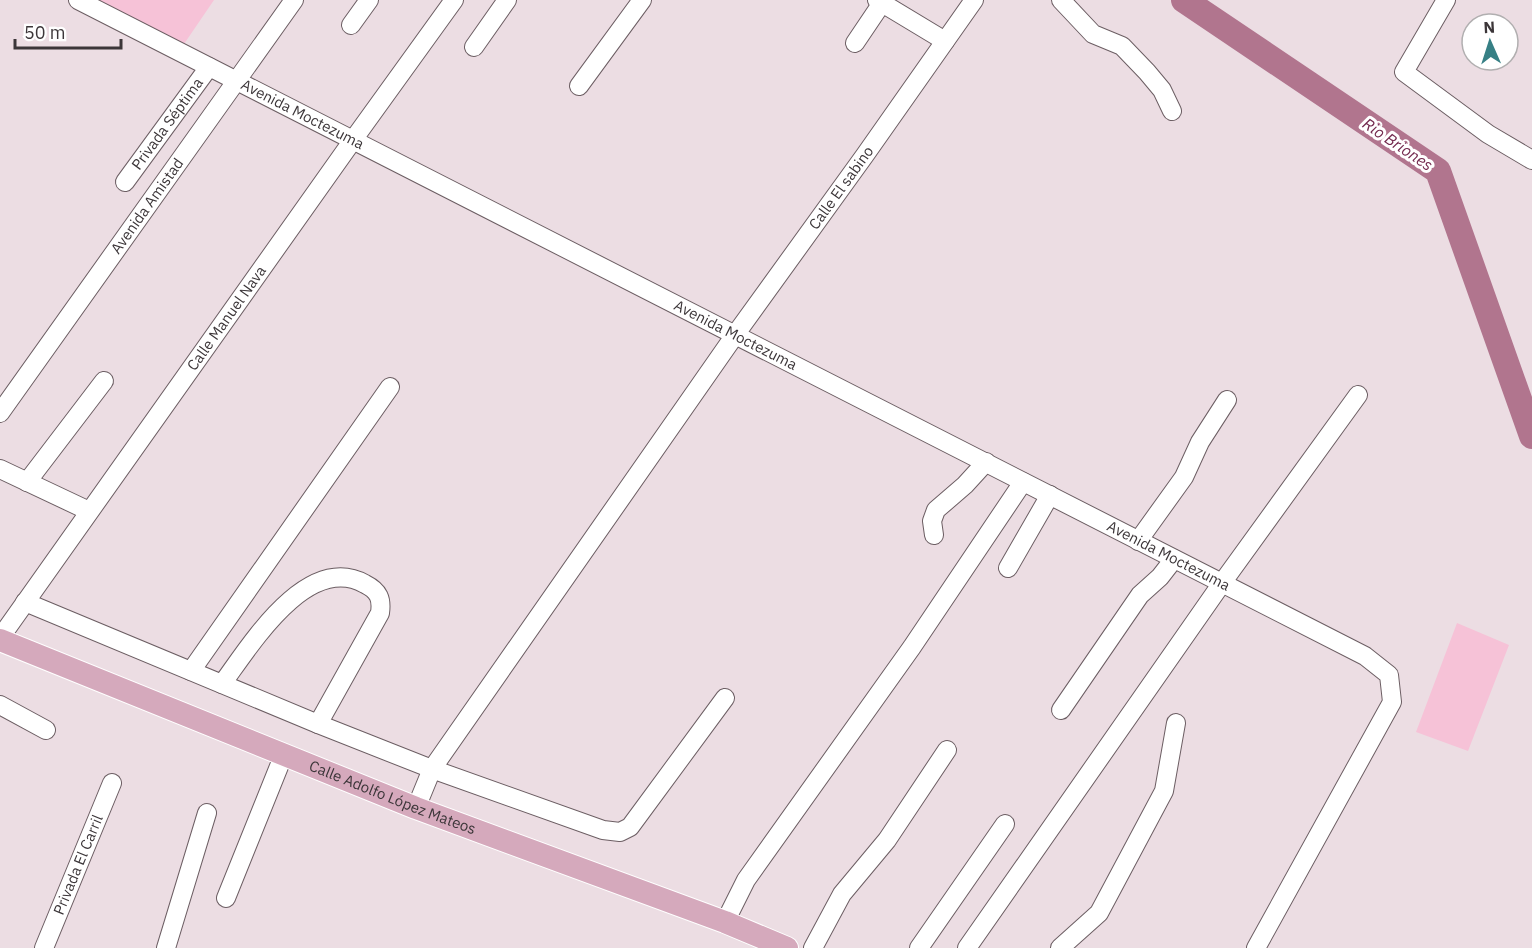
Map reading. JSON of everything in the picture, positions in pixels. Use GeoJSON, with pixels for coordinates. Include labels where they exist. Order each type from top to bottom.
{"type":"FeatureCollection","features":[{"type":"Feature","properties":{"kind":"main road","name":"Calle Adolfo López Mateos"},"geometry":{"type":"LineString","coordinates":[[0,639],[416,808],[725,922],[787,948]]}},
{"type":"Feature","properties":{"kind":"street","name":"Avenida Moctezuma"},"geometry":{"type":"LineString","coordinates":[[78,0],[1365,656],[1389,675],[1392,702],[1256,948]]}},
{"type":"Feature","properties":{"kind":"street","name":"Avenida Amistad"},"geometry":{"type":"LineString","coordinates":[[0,413],[294,0]]}},
{"type":"Feature","properties":{"kind":"street"},"geometry":{"type":"LineString","coordinates":[[351,25],[369,0]]}},
{"type":"Feature","properties":{"kind":"street","name":"Calle Manuel Nava"},"geometry":{"type":"LineString","coordinates":[[0,639],[454,0]]}},
{"type":"Feature","properties":{"kind":"street"},"geometry":{"type":"LineString","coordinates":[[474,47],[507,0]]}},
{"type":"Feature","properties":{"kind":"street"},"geometry":{"type":"LineString","coordinates":[[579,86],[642,0]]}},
{"type":"Feature","properties":{"kind":"street","name":"Calle El sabino"},"geometry":{"type":"LineString","coordinates":[[416,808],[432,769],[735,334],[974,0]]}},
{"type":"Feature","properties":{"kind":"street"},"geometry":{"type":"LineString","coordinates":[[1061,0],[1094,34],[1122,46],[1162,90],[1172,111]]}},
{"type":"Feature","properties":{"kind":"street"},"geometry":{"type":"LineString","coordinates":[[1446,0],[1404,72],[1488,134],[1532,160]]}},
{"type":"Feature","properties":{"kind":"street"},"geometry":{"type":"LineString","coordinates":[[855,43],[881,1],[945,41]]}},
{"type":"Feature","properties":{"kind":"street","name":"Privada Séptima"},"geometry":{"type":"LineString","coordinates":[[125,182],[209,67]]}},
{"type":"Feature","properties":{"kind":"street"},"geometry":{"type":"LineString","coordinates":[[27,482],[104,381]]}},
{"type":"Feature","properties":{"kind":"street"},"geometry":{"type":"LineString","coordinates":[[191,671],[390,387]]}},
{"type":"Feature","properties":{"kind":"street"},"geometry":{"type":"LineString","coordinates":[[967,948],[1222,583],[1358,395]]}},
{"type":"Feature","properties":{"kind":"street"},"geometry":{"type":"LineString","coordinates":[[1138,541],[1184,477],[1200,442],[1227,400]]}},
{"type":"Feature","properties":{"kind":"street"},"geometry":{"type":"LineString","coordinates":[[934,535],[932,521],[936,510],[965,485],[986,462]]}},
{"type":"Feature","properties":{"kind":"street"},"geometry":{"type":"LineString","coordinates":[[0,469],[89,511]]}},
{"type":"Feature","properties":{"kind":"street"},"geometry":{"type":"LineString","coordinates":[[725,922],[746,880],[912,647],[1023,482]]}},
{"type":"Feature","properties":{"kind":"street"},"geometry":{"type":"LineString","coordinates":[[1008,568],[1050,495]]}},
{"type":"Feature","properties":{"kind":"street"},"geometry":{"type":"LineString","coordinates":[[1061,710],[1140,595],[1160,577],[1174,559]]}},
{"type":"Feature","properties":{"kind":"street"},"geometry":{"type":"LineString","coordinates":[[222,684],[258,635],[287,601],[309,586],[333,578],[351,578],[366,584],[378,592],[382,602],[380,613],[318,724]]}},
{"type":"Feature","properties":{"kind":"street"},"geometry":{"type":"LineString","coordinates":[[25,602],[432,769],[603,830],[620,832],[630,827],[725,698]]}},
{"type":"Feature","properties":{"kind":"street"},"geometry":{"type":"LineString","coordinates":[[0,705],[45,730]]}},
{"type":"Feature","properties":{"kind":"street"},"geometry":{"type":"LineString","coordinates":[[1060,948],[1100,914],[1164,790],[1176,723]]}},
{"type":"Feature","properties":{"kind":"street"},"geometry":{"type":"LineString","coordinates":[[813,948],[842,894],[887,840],[947,750]]}},
{"type":"Feature","properties":{"kind":"street"},"geometry":{"type":"LineString","coordinates":[[226,898],[284,754]]}},
{"type":"Feature","properties":{"kind":"street","name":"Privada El Carril"},"geometry":{"type":"LineString","coordinates":[[45,948],[112,783]]}},
{"type":"Feature","properties":{"kind":"street"},"geometry":{"type":"LineString","coordinates":[[166,948],[207,813]]}},
{"type":"Feature","properties":{"kind":"street"},"geometry":{"type":"LineString","coordinates":[[919,948],[1005,824]]}},
{"type":"Feature","properties":{"kind":"shaded area"},"geometry":{"type":"Polygon","coordinates":[[[98,0],[214,0],[184,44],[98,0]]]}},
{"type":"Feature","properties":{"kind":"shaded area"},"geometry":{"type":"Polygon","coordinates":[[[1457,623],[1509,645],[1468,751],[1416,732],[1457,623]]]}},
{"type":"Feature","properties":{"kind":"waterway","name":"Rio Briones"},"geometry":{"type":"LineString","coordinates":[[1184,0],[1438,171],[1532,436]]}}]}
